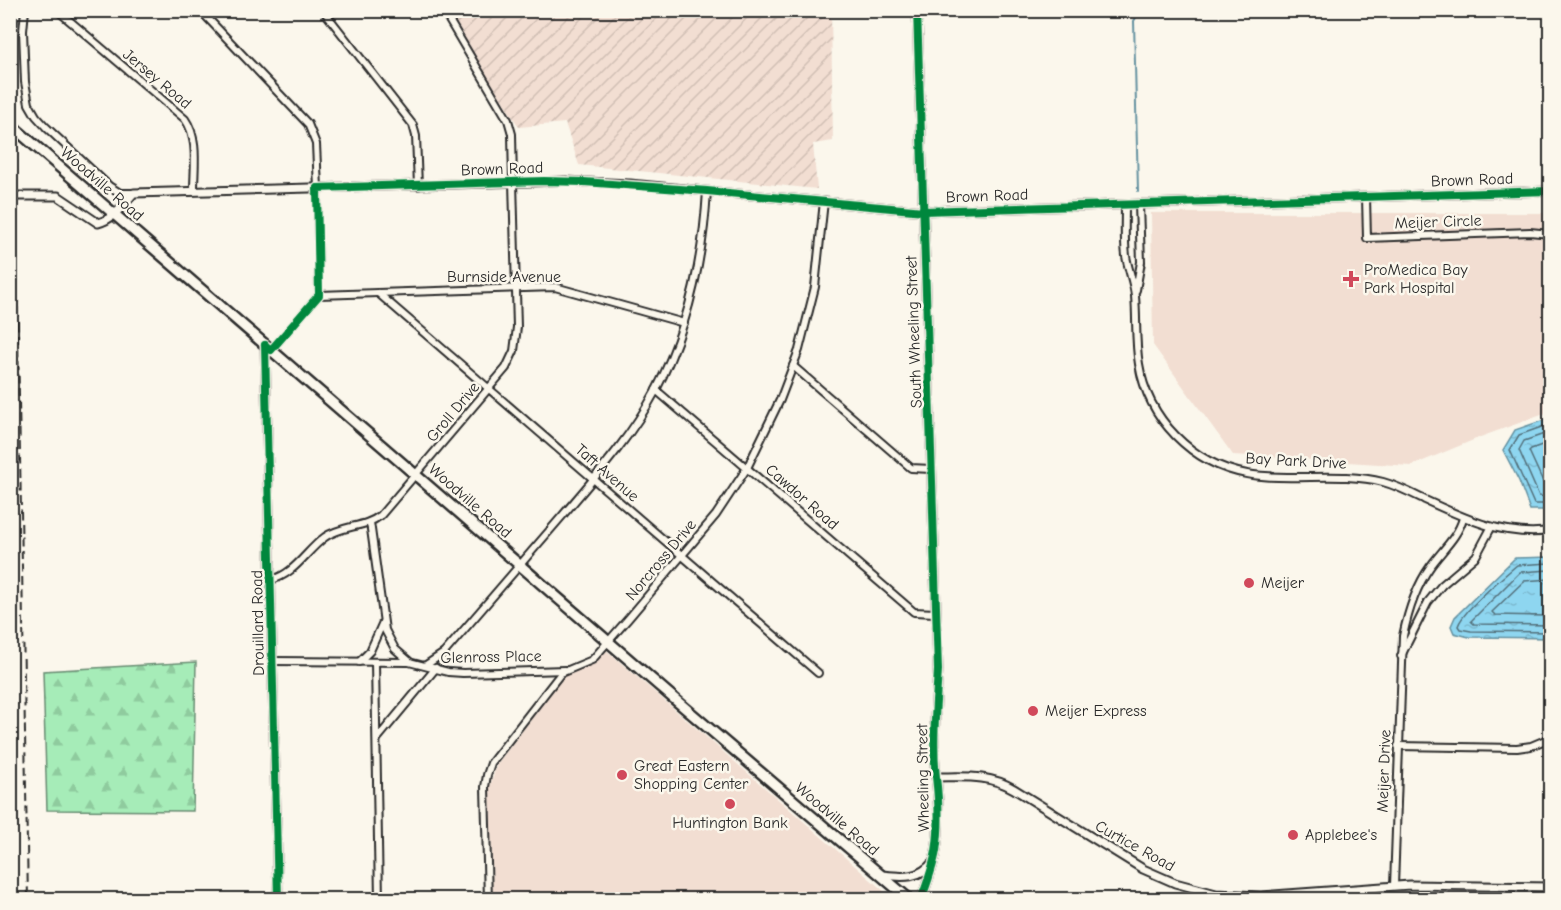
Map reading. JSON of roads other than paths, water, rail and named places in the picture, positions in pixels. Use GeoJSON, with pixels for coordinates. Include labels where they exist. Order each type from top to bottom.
{"type":"FeatureCollection","features":[{"type":"Feature","properties":{"kind":"main road","name":"Woodville Road"},"geometry":{"type":"LineString","coordinates":[[10,124],[910,900]]}},
{"type":"Feature","properties":{"kind":"street"},"geometry":{"type":"LineString","coordinates":[[25,10],[24,64],[27,98],[36,116],[115,190],[125,194],[134,193]]}},
{"type":"Feature","properties":{"kind":"street","name":"Jersey Road"},"geometry":{"type":"LineString","coordinates":[[57,10],[185,119],[194,140],[194,190]]}},
{"type":"Feature","properties":{"kind":"street"},"geometry":{"type":"LineString","coordinates":[[200,10],[308,124],[316,144],[319,295],[268,347]]}},
{"type":"Feature","properties":{"kind":"street"},"geometry":{"type":"LineString","coordinates":[[323,10],[413,125],[416,136],[418,186]]}},
{"type":"Feature","properties":{"kind":"street","name":"Groll Drive"},"geometry":{"type":"LineString","coordinates":[[271,580],[288,573],[321,540],[334,531],[370,522],[381,515],[504,372],[514,351],[517,327],[512,134],[501,104],[442,10]]}},
{"type":"Feature","properties":{"kind":"street","name":"South Wheeling Street"},"geometry":{"type":"LineString","coordinates":[[917,10],[937,653]]}},
{"type":"Feature","properties":{"kind":"street","name":"Brown Road"},"geometry":{"type":"LineString","coordinates":[[134,193],[513,182],[596,182],[924,211],[1139,206],[1551,191]]}},
{"type":"Feature","properties":{"kind":"street"},"geometry":{"type":"LineString","coordinates":[[426,665],[444,653],[593,479],[628,435],[656,390],[684,323],[699,265],[707,191]]}},
{"type":"Feature","properties":{"kind":"street"},"geometry":{"type":"LineString","coordinates":[[10,196],[58,196],[98,223],[114,214],[134,193]]}},
{"type":"Feature","properties":{"kind":"street","name":"Meijer Circle"},"geometry":{"type":"LineString","coordinates":[[1366,197],[1367,238],[1522,232],[1551,234]]}},
{"type":"Feature","properties":{"kind":"street","name":"Norcross Drive"},"geometry":{"type":"LineString","coordinates":[[488,900],[487,775],[491,763],[553,681],[566,670],[588,663],[609,641],[716,515],[747,468],[770,422],[793,366],[815,287],[824,201]]}},
{"type":"Feature","properties":{"kind":"street","name":"Bay Park Drive"},"geometry":{"type":"LineString","coordinates":[[1125,206],[1126,254],[1135,293],[1137,356],[1146,391],[1168,429],[1198,454],[1219,466],[1252,475],[1360,478],[1382,482],[1491,528],[1521,532],[1551,531]]}},
{"type":"Feature","properties":{"kind":"street","name":"Bay Park Drive"},"geometry":{"type":"LineString","coordinates":[[1135,293],[1141,262],[1139,206]]}},
{"type":"Feature","properties":{"kind":"street","name":"Burnside Avenue"},"geometry":{"type":"LineString","coordinates":[[319,295],[560,288],[684,323]]}},
{"type":"Feature","properties":{"kind":"street","name":"Taft Avenue"},"geometry":{"type":"LineString","coordinates":[[378,293],[818,673]]}},
{"type":"Feature","properties":{"kind":"street","name":"Drouillard Road"},"geometry":{"type":"LineString","coordinates":[[268,347],[278,900]]}},
{"type":"Feature","properties":{"kind":"street"},"geometry":{"type":"LineString","coordinates":[[793,366],[911,468],[931,469]]}},
{"type":"Feature","properties":{"kind":"street","name":"Cawdor Road"},"geometry":{"type":"LineString","coordinates":[[656,390],[914,612],[935,613]]}},
{"type":"Feature","properties":{"kind":"street","name":"Meijer Drive"},"geometry":{"type":"LineString","coordinates":[[1394,886],[1401,657],[1407,617],[1416,591],[1428,569],[1455,535],[1463,518]]}},
{"type":"Feature","properties":{"kind":"street"},"geometry":{"type":"LineString","coordinates":[[370,522],[383,622],[390,642],[409,662]]}},
{"type":"Feature","properties":{"kind":"street","name":"Meijer Drive"},"geometry":{"type":"LineString","coordinates":[[1401,657],[1428,602],[1442,585],[1476,556],[1491,528]]}},
{"type":"Feature","properties":{"kind":"street"},"geometry":{"type":"LineString","coordinates":[[359,662],[370,651],[383,622]]}},
{"type":"Feature","properties":{"kind":"street","name":"Wheeling Street"},"geometry":{"type":"LineString","coordinates":[[921,900],[934,860],[939,814],[939,788],[936,777],[937,653]]}},
{"type":"Feature","properties":{"kind":"street"},"geometry":{"type":"LineString","coordinates":[[272,662],[409,662],[436,668]]}},
{"type":"Feature","properties":{"kind":"street"},"geometry":{"type":"LineString","coordinates":[[375,662],[380,900]]}},
{"type":"Feature","properties":{"kind":"street","name":"Glenross Place"},"geometry":{"type":"LineString","coordinates":[[376,740],[436,668],[463,673],[566,670]]}},
{"type":"Feature","properties":{"kind":"street"},"geometry":{"type":"LineString","coordinates":[[1398,746],[1517,748],[1538,744],[1551,738]]}},
{"type":"Feature","properties":{"kind":"street","name":"Curtice Road"},"geometry":{"type":"LineString","coordinates":[[936,777],[982,777],[1005,783],[1129,862],[1164,879],[1226,895],[1261,896],[1394,886],[1551,887]]}},
{"type":"Feature","properties":{"kind":"street"},"geometry":{"type":"LineString","coordinates":[[881,875],[903,878],[912,876],[924,871],[934,860]]}},
{"type":"Feature","properties":{"kind":"water"},"geometry":{"type":"Polygon","coordinates":[[[1550,418],[1550,510],[1530,510],[1519,481],[1503,450],[1515,430],[1550,418]]]}},
{"type":"Feature","properties":{"kind":"water"},"geometry":{"type":"Polygon","coordinates":[[[1550,557],[1550,638],[1469,637],[1454,633],[1451,626],[1455,617],[1515,558],[1550,557]]]}},
{"type":"Feature","properties":{"kind":"waterway"},"geometry":{"type":"LineString","coordinates":[[1138,191],[1134,21],[1140,10]]}},
{"type":"Feature","properties":{"kind":"railway"},"geometry":{"type":"LineString","coordinates":[[12,10],[28,900]]}},
{"type":"Feature","properties":{"kind":"place","name":"ProMedica Bay Park Hospital"},"geometry":{"type":"Point","coordinates":[1351,279]}},
{"type":"Feature","properties":{"kind":"place","name":"Meijer"},"geometry":{"type":"Point","coordinates":[1249,583]}},
{"type":"Feature","properties":{"kind":"place","name":"Meijer Express"},"geometry":{"type":"Point","coordinates":[1033,711]}},
{"type":"Feature","properties":{"kind":"place","name":"Great Eastern Shopping Center"},"geometry":{"type":"Point","coordinates":[622,775]}},
{"type":"Feature","properties":{"kind":"place","name":"Huntington Bank"},"geometry":{"type":"Point","coordinates":[730,804]}},
{"type":"Feature","properties":{"kind":"place","name":"Applebee's"},"geometry":{"type":"Point","coordinates":[1293,835]}}]}
